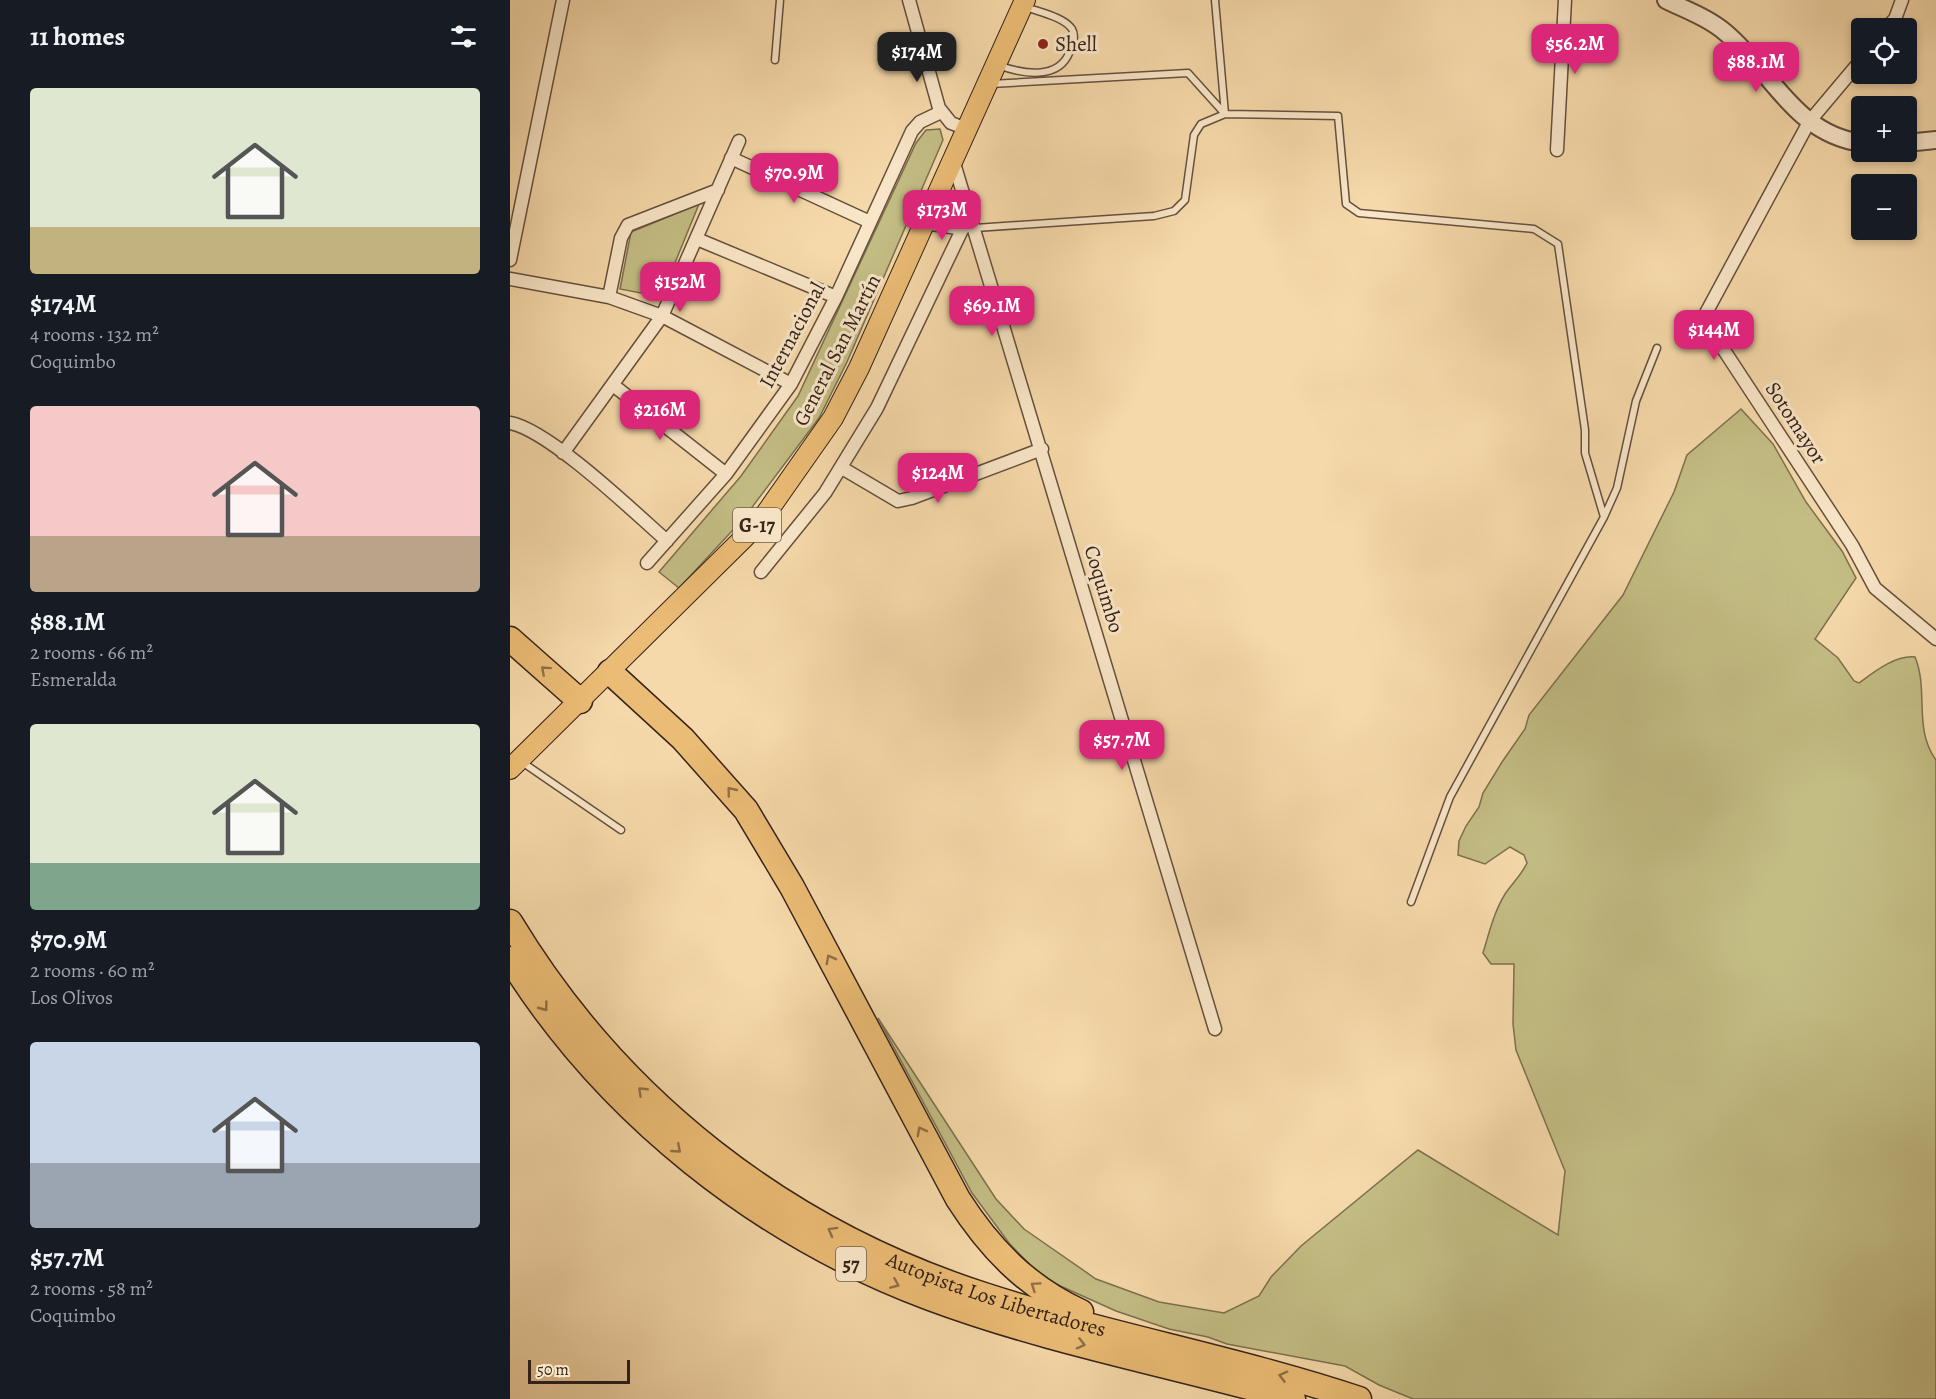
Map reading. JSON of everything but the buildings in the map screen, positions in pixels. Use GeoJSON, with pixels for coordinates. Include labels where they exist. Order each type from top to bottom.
{"type":"FeatureCollection","features":[{"type":"Feature","properties":{"kind":"highway"},"geometry":{"type":"LineString","coordinates":[[510,639],[580,701]]}},
{"type":"Feature","properties":{"kind":"highway"},"geometry":{"type":"LineString","coordinates":[[610,672],[683,739],[746,810],[792,887],[958,1199],[990,1245],[1026,1280],[1047,1294],[1144,1340]]}},
{"type":"Feature","properties":{"kind":"highway","name":"Autopista Los Libertadores"},"geometry":{"type":"LineString","coordinates":[[510,922],[575,1017],[627,1076],[688,1134],[771,1194],[836,1233],[905,1266],[982,1294],[1359,1399]]}},
{"type":"Feature","properties":{"kind":"highway","name":"Autopista Los Libertadores"},"geometry":{"type":"LineString","coordinates":[[510,959],[575,1049],[633,1110],[681,1153],[731,1191],[804,1238],[896,1284],[964,1310],[1048,1335],[1293,1399]]}},
{"type":"Feature","properties":{"kind":"main road","name":"General San Martín"},"geometry":{"type":"LineString","coordinates":[[515,765],[760,522],[794,477],[843,398],[926,223],[1024,3]]}},
{"type":"Feature","properties":{"kind":"street"},"geometry":{"type":"LineString","coordinates":[[510,261],[563,0]]}},
{"type":"Feature","properties":{"kind":"street"},"geometry":{"type":"LineString","coordinates":[[909,0],[941,112],[951,123],[967,129]]}},
{"type":"Feature","properties":{"kind":"street"},"geometry":{"type":"LineString","coordinates":[[1557,150],[1565,0]]}},
{"type":"Feature","properties":{"kind":"street"},"geometry":{"type":"LineString","coordinates":[[1666,0],[1710,21],[1726,33],[1786,102],[1809,122],[1830,134],[1851,139]]}},
{"type":"Feature","properties":{"kind":"street"},"geometry":{"type":"LineString","coordinates":[[1895,18],[1902,0]]}},
{"type":"Feature","properties":{"kind":"street","name":"Sotomayor"},"geometry":{"type":"LineString","coordinates":[[1851,72],[1809,122],[1706,314],[1712,332],[1833,515],[1875,588],[1936,639]]}},
{"type":"Feature","properties":{"kind":"street","name":"Internacional"},"geometry":{"type":"LineString","coordinates":[[647,563],[726,474],[792,384],[836,297],[912,131],[925,119],[941,112]]}},
{"type":"Feature","properties":{"kind":"street"},"geometry":{"type":"LineString","coordinates":[[1917,142],[1936,140]]}},
{"type":"Feature","properties":{"kind":"street"},"geometry":{"type":"LineString","coordinates":[[563,453],[662,316],[739,141]]}},
{"type":"Feature","properties":{"kind":"street"},"geometry":{"type":"LineString","coordinates":[[731,158],[870,222]]}},
{"type":"Feature","properties":{"kind":"street"},"geometry":{"type":"LineString","coordinates":[[761,572],[825,493],[842,468],[882,398],[969,228],[970,213],[953,160]]}},
{"type":"Feature","properties":{"kind":"street"},"geometry":{"type":"LineString","coordinates":[[609,297],[621,238],[628,225],[718,190]]}},
{"type":"Feature","properties":{"kind":"street"},"geometry":{"type":"LineString","coordinates":[[926,223],[969,228]]}},
{"type":"Feature","properties":{"kind":"street","name":"Coquimbo"},"geometry":{"type":"LineString","coordinates":[[969,228],[1042,449],[1215,1029]]}},
{"type":"Feature","properties":{"kind":"street"},"geometry":{"type":"LineString","coordinates":[[697,239],[836,297]]}},
{"type":"Feature","properties":{"kind":"street"},"geometry":{"type":"LineString","coordinates":[[510,279],[609,297],[662,316],[792,384]]}},
{"type":"Feature","properties":{"kind":"street"},"geometry":{"type":"LineString","coordinates":[[613,385],[726,474]]}},
{"type":"Feature","properties":{"kind":"street"},"geometry":{"type":"LineString","coordinates":[[510,423],[525,426],[563,453],[668,541]]}},
{"type":"Feature","properties":{"kind":"street"},"geometry":{"type":"LineString","coordinates":[[842,468],[898,501],[912,498],[1042,449]]}},
{"type":"Feature","properties":{"kind":"lane"},"geometry":{"type":"LineString","coordinates":[[775,60],[780,0]]}},
{"type":"Feature","properties":{"kind":"lane"},"geometry":{"type":"LineString","coordinates":[[1215,0],[1226,114]]}},
{"type":"Feature","properties":{"kind":"lane"},"geometry":{"type":"LineString","coordinates":[[996,64],[1014,71],[1048,72],[1060,68],[1069,56],[1074,42],[1073,30],[1066,23],[1024,3]]}},
{"type":"Feature","properties":{"kind":"lane"},"geometry":{"type":"LineString","coordinates":[[988,84],[1188,73],[1226,114]]}},
{"type":"Feature","properties":{"kind":"lane"},"geometry":{"type":"LineString","coordinates":[[969,228],[1154,216],[1174,211],[1185,200],[1194,135],[1201,124],[1226,114],[1338,116],[1347,204],[1359,213],[1534,229],[1558,244],[1585,430],[1585,453],[1604,517]]}},
{"type":"Feature","properties":{"kind":"lane"},"geometry":{"type":"LineString","coordinates":[[1411,902],[1450,797],[1604,517],[1617,488],[1636,401],[1657,348]]}},
{"type":"Feature","properties":{"kind":"lane"},"geometry":{"type":"LineString","coordinates":[[515,765],[621,830]]}},
{"type":"Feature","properties":{"kind":"shaded area"},"geometry":{"type":"Polygon","coordinates":[[[940,129],[943,140],[847,362],[819,418],[744,518],[679,588],[659,572],[741,476],[798,396],[916,143],[926,130],[940,129]]]}},
{"type":"Feature","properties":{"kind":"shaded area"},"geometry":{"type":"Polygon","coordinates":[[[699,204],[661,297],[620,289],[631,232],[699,204]]]}},
{"type":"Feature","properties":{"kind":"shaded area"},"geometry":{"type":"Polygon","coordinates":[[[1741,409],[1773,444],[1806,502],[1842,551],[1856,578],[1815,639],[1838,658],[1854,681],[1859,683],[1885,665],[1907,657],[1915,657],[1919,670],[1925,735],[1936,760],[1936,1399],[1413,1399],[1379,1385],[1345,1366],[1227,1344],[1208,1337],[1169,1329],[1116,1311],[1056,1284],[1032,1267],[1009,1243],[972,1193],[878,1018],[996,1199],[1024,1229],[1096,1279],[1159,1302],[1224,1313],[1259,1296],[1271,1277],[1301,1246],[1418,1150],[1558,1235],[1565,1171],[1516,1050],[1513,1024],[1514,964],[1491,964],[1483,953],[1501,901],[1527,863],[1524,855],[1510,847],[1485,864],[1458,855],[1459,841],[1479,807],[1483,793],[1525,729],[1529,715],[1623,595],[1674,492],[1687,455],[1741,409]]]}},
{"type":"Feature","properties":{"kind":"place","name":"Shell"},"geometry":{"type":"Point","coordinates":[1043,44]}}]}
